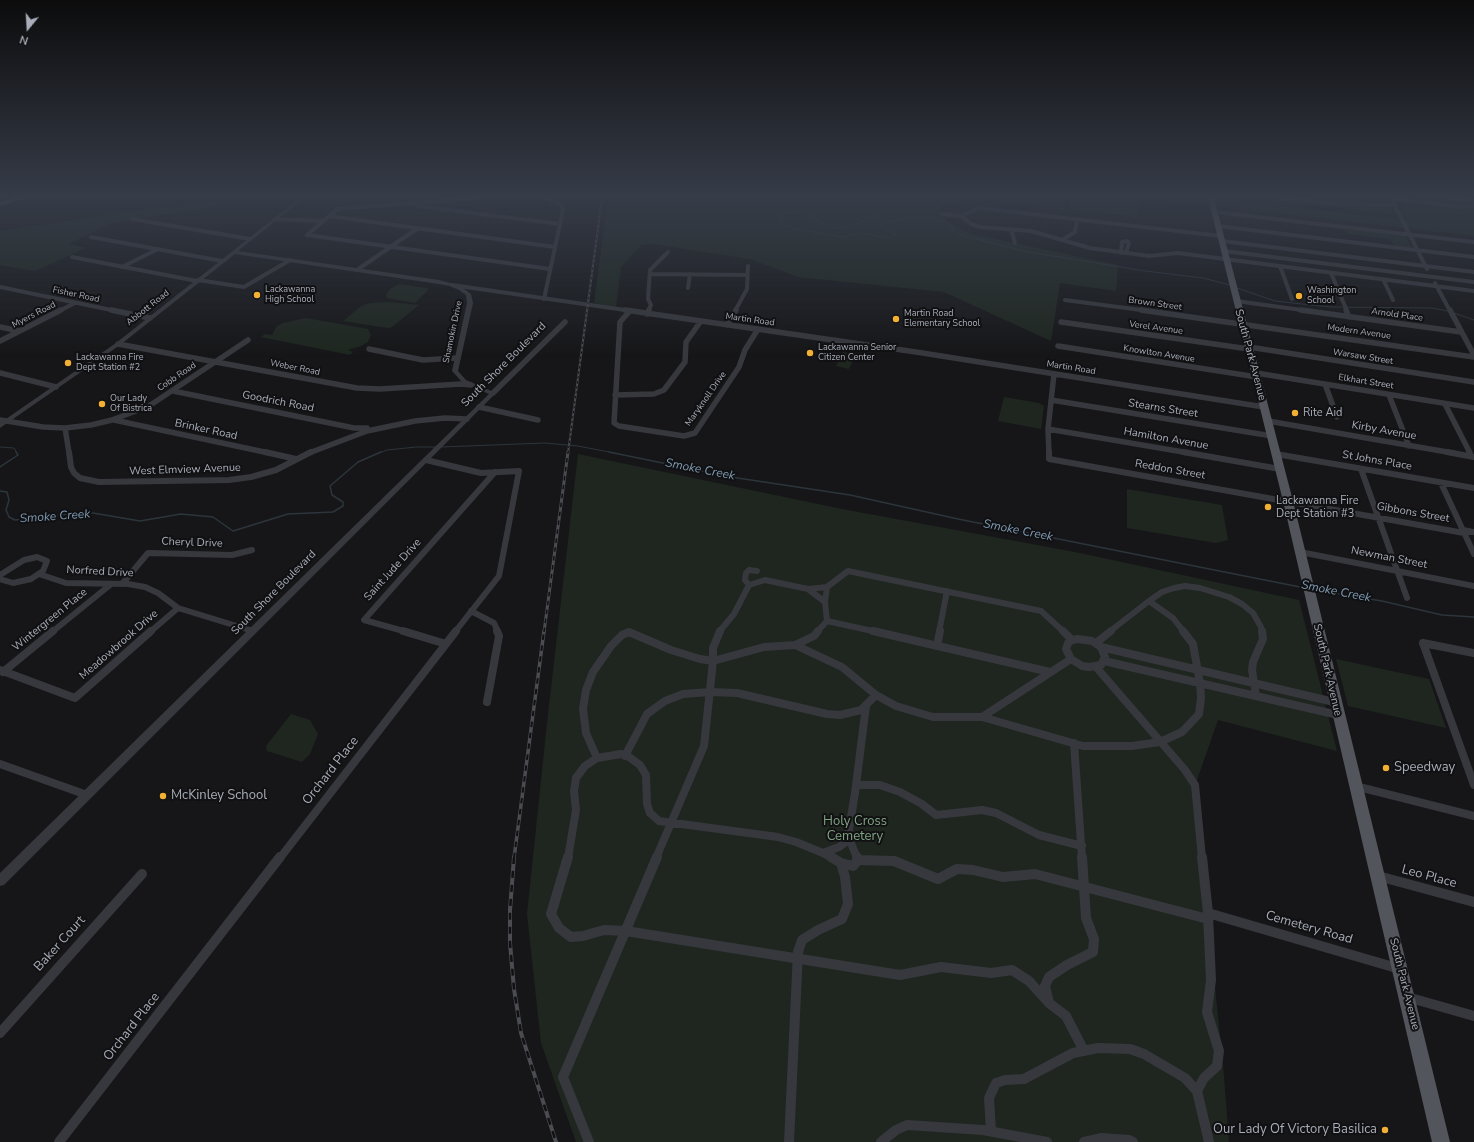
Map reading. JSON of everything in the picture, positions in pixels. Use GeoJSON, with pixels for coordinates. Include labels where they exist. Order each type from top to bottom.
{"type":"FeatureCollection","features":[{"type":"Feature","properties":{"kind":"main road","name":"South Park Avenue"},"geometry":{"type":"LineString","coordinates":[[1224,251],[1288,501],[1336,708],[1407,996],[1441,1142]]}},
{"type":"Feature","properties":{"kind":"street"},"geometry":{"type":"LineString","coordinates":[[122,267],[153,251]]}},
{"type":"Feature","properties":{"kind":"street"},"geometry":{"type":"LineString","coordinates":[[170,251],[222,261]]}},
{"type":"Feature","properties":{"kind":"street"},"geometry":{"type":"LineString","coordinates":[[357,270],[385,251]]}},
{"type":"Feature","properties":{"kind":"street"},"geometry":{"type":"LineString","coordinates":[[422,251],[550,269]]}},
{"type":"Feature","properties":{"kind":"street"},"geometry":{"type":"LineString","coordinates":[[544,299],[554,251]]}},
{"type":"Feature","properties":{"kind":"street"},"geometry":{"type":"LineString","coordinates":[[1116,251],[1148,256],[1178,253],[1474,291]]}},
{"type":"Feature","properties":{"kind":"street"},"geometry":{"type":"LineString","coordinates":[[1226,251],[1474,282]]}},
{"type":"Feature","properties":{"kind":"street"},"geometry":{"type":"LineString","coordinates":[[1314,251],[1474,272]]}},
{"type":"Feature","properties":{"kind":"street"},"geometry":{"type":"LineString","coordinates":[[1419,251],[1474,356]]}},
{"type":"Feature","properties":{"kind":"street"},"geometry":{"type":"LineString","coordinates":[[1430,251],[1474,256]]}},
{"type":"Feature","properties":{"kind":"street","name":"Martin Road"},"geometry":{"type":"LineString","coordinates":[[234,252],[629,312],[758,329],[1264,407]]}},
{"type":"Feature","properties":{"kind":"street","name":"Abbott Road"},"geometry":{"type":"LineString","coordinates":[[0,426],[3,421],[56,387],[118,344],[234,252]]}},
{"type":"Feature","properties":{"kind":"street"},"geometry":{"type":"LineString","coordinates":[[646,314],[651,305],[648,299],[650,270],[668,252]]}},
{"type":"Feature","properties":{"kind":"street"},"geometry":{"type":"LineString","coordinates":[[72,257],[122,267],[244,287],[290,260]]}},
{"type":"Feature","properties":{"kind":"street"},"geometry":{"type":"LineString","coordinates":[[727,325],[747,289],[748,266]]}},
{"type":"Feature","properties":{"kind":"street"},"geometry":{"type":"LineString","coordinates":[[1280,266],[1292,299]]}},
{"type":"Feature","properties":{"kind":"street"},"geometry":{"type":"LineString","coordinates":[[1330,273],[1349,317]]}},
{"type":"Feature","properties":{"kind":"street"},"geometry":{"type":"LineString","coordinates":[[650,274],[748,274]]}},
{"type":"Feature","properties":{"kind":"street"},"geometry":{"type":"LineString","coordinates":[[688,288],[690,274]]}},
{"type":"Feature","properties":{"kind":"street"},"geometry":{"type":"LineString","coordinates":[[1383,279],[1393,300]]}},
{"type":"Feature","properties":{"kind":"street","name":"Shamokin Drive"},"geometry":{"type":"LineString","coordinates":[[452,285],[465,292],[470,300],[455,368],[457,375],[471,385],[493,393]]}},
{"type":"Feature","properties":{"kind":"street","name":"Fisher Road"},"geometry":{"type":"LineString","coordinates":[[0,287],[150,318]]}},
{"type":"Feature","properties":{"kind":"street","name":"Brown Street"},"geometry":{"type":"LineString","coordinates":[[1065,300],[1242,324]]}},
{"type":"Feature","properties":{"kind":"street","name":"Arnold Place"},"geometry":{"type":"LineString","coordinates":[[1236,301],[1461,332]]}},
{"type":"Feature","properties":{"kind":"street","name":"Myers Road"},"geometry":{"type":"LineString","coordinates":[[0,341],[75,303]]}},
{"type":"Feature","properties":{"kind":"street","name":"Maryknoll Drive"},"geometry":{"type":"LineString","coordinates":[[629,312],[620,322],[614,423],[616,425],[684,436],[692,435],[739,367],[745,350],[758,329]]}},
{"type":"Feature","properties":{"kind":"street"},"geometry":{"type":"LineString","coordinates":[[615,396],[654,394],[664,390],[685,362],[686,342],[701,321]]}},
{"type":"Feature","properties":{"kind":"street","name":"South Shore Boulevard"},"geometry":{"type":"LineString","coordinates":[[0,881],[565,322]]}},
{"type":"Feature","properties":{"kind":"street","name":"Verel Avenue"},"geometry":{"type":"LineString","coordinates":[[1061,322],[1249,348]]}},
{"type":"Feature","properties":{"kind":"street","name":"Modern Avenue"},"geometry":{"type":"LineString","coordinates":[[1242,324],[1474,356]]}},
{"type":"Feature","properties":{"kind":"street"},"geometry":{"type":"LineString","coordinates":[[0,327],[19,331]]}},
{"type":"Feature","properties":{"kind":"street","name":"Cobb Road"},"geometry":{"type":"LineString","coordinates":[[65,428],[85,426],[112,420],[149,406],[248,340]]}},
{"type":"Feature","properties":{"kind":"street","name":"Weber Road"},"geometry":{"type":"LineString","coordinates":[[118,344],[361,388],[380,389],[461,384],[471,385]]}},
{"type":"Feature","properties":{"kind":"street","name":"Knowlton Avenue"},"geometry":{"type":"LineString","coordinates":[[1058,346],[1256,375]]}},
{"type":"Feature","properties":{"kind":"street","name":"Warsaw Street"},"geometry":{"type":"LineString","coordinates":[[1249,348],[1474,382]]}},
{"type":"Feature","properties":{"kind":"street"},"geometry":{"type":"LineString","coordinates":[[369,349],[423,360],[457,358]]}},
{"type":"Feature","properties":{"kind":"street"},"geometry":{"type":"LineString","coordinates":[[0,373],[56,387]]}},
{"type":"Feature","properties":{"kind":"street"},"geometry":{"type":"LineString","coordinates":[[1048,429],[1054,374]]}},
{"type":"Feature","properties":{"kind":"street","name":"Elkhart Street"},"geometry":{"type":"LineString","coordinates":[[1256,375],[1325,384],[1474,408]]}},
{"type":"Feature","properties":{"kind":"street"},"geometry":{"type":"LineString","coordinates":[[1325,384],[1337,417]]}},
{"type":"Feature","properties":{"kind":"street","name":"Goodrich Road"},"geometry":{"type":"LineString","coordinates":[[173,391],[354,428],[379,427]]}},
{"type":"Feature","properties":{"kind":"street"},"geometry":{"type":"LineString","coordinates":[[1389,395],[1410,446]]}},
{"type":"Feature","properties":{"kind":"street","name":"Stearns Street"},"geometry":{"type":"LineString","coordinates":[[1051,400],[1272,436]]}},
{"type":"Feature","properties":{"kind":"street"},"geometry":{"type":"LineString","coordinates":[[1445,404],[1472,457]]}},
{"type":"Feature","properties":{"kind":"street"},"geometry":{"type":"LineString","coordinates":[[479,407],[538,420]]}},
{"type":"Feature","properties":{"kind":"street","name":"West Elmview Avenue"},"geometry":{"type":"LineString","coordinates":[[65,428],[71,467],[74,473],[80,478],[95,482],[242,479],[276,470],[296,459],[342,439],[379,427],[429,419],[467,419]]}},
{"type":"Feature","properties":{"kind":"street","name":"Brinker Road"},"geometry":{"type":"LineString","coordinates":[[112,420],[296,459]]}},
{"type":"Feature","properties":{"kind":"street"},"geometry":{"type":"LineString","coordinates":[[3,421],[65,428]]}},
{"type":"Feature","properties":{"kind":"street","name":"Kirby Avenue"},"geometry":{"type":"LineString","coordinates":[[1268,421],[1472,457]]}},
{"type":"Feature","properties":{"kind":"street","name":"Reddon Street"},"geometry":{"type":"LineString","coordinates":[[1048,429],[1049,459],[1288,501]]}},
{"type":"Feature","properties":{"kind":"street","name":"Hamilton Avenue"},"geometry":{"type":"LineString","coordinates":[[1048,429],[1280,469]]}},
{"type":"Feature","properties":{"kind":"street","name":"St Johns Place"},"geometry":{"type":"LineString","coordinates":[[1276,454],[1474,488]]}},
{"type":"Feature","properties":{"kind":"street","name":"Orchard Place"},"geometry":{"type":"LineString","coordinates":[[59,1142],[499,576],[519,471],[482,473],[428,457]]}},
{"type":"Feature","properties":{"kind":"street"},"geometry":{"type":"LineString","coordinates":[[1361,469],[1407,598]]}},
{"type":"Feature","properties":{"kind":"street","name":"Saint Jude Drive"},"geometry":{"type":"LineString","coordinates":[[446,644],[364,620],[495,472]]}},
{"type":"Feature","properties":{"kind":"street"},"geometry":{"type":"LineString","coordinates":[[1441,482],[1474,554]]}},
{"type":"Feature","properties":{"kind":"street","name":"Gibbons Street"},"geometry":{"type":"LineString","coordinates":[[1288,501],[1464,532],[1474,532]]}},
{"type":"Feature","properties":{"kind":"street","name":"Cheryl Drive"},"geometry":{"type":"LineString","coordinates":[[122,584],[148,553],[232,555],[252,550]]}},
{"type":"Feature","properties":{"kind":"street","name":"Newman Street"},"geometry":{"type":"LineString","coordinates":[[1300,552],[1474,586]]}},
{"type":"Feature","properties":{"kind":"street"},"geometry":{"type":"LineString","coordinates":[[0,575],[18,562],[37,557],[44,559],[47,564],[46,568],[31,579],[17,583],[9,583],[0,579]]}},
{"type":"Feature","properties":{"kind":"street"},"geometry":{"type":"LineString","coordinates":[[748,585],[745,580],[746,573],[749,570],[757,568],[765,580]]}},
{"type":"Feature","properties":{"kind":"street"},"geometry":{"type":"LineString","coordinates":[[590,1142],[564,1077],[704,746],[713,648],[720,631],[734,614],[748,585],[765,580],[808,589],[827,587],[848,571],[1041,611],[1072,640]]}},
{"type":"Feature","properties":{"kind":"street","name":"Norfred Drive"},"geometry":{"type":"LineString","coordinates":[[39,574],[66,583],[137,585],[152,589],[178,608]]}},
{"type":"Feature","properties":{"kind":"street","name":"Wintergreen Place"},"geometry":{"type":"LineString","coordinates":[[2,671],[110,585]]}},
{"type":"Feature","properties":{"kind":"street"},"geometry":{"type":"LineString","coordinates":[[1098,645],[1149,601],[1162,592],[1185,586],[1208,589],[1242,604],[1253,613],[1261,627],[1263,639],[1253,662],[1252,670],[1256,696]]}},
{"type":"Feature","properties":{"kind":"street"},"geometry":{"type":"LineString","coordinates":[[597,758],[586,733],[583,709],[586,690],[593,672],[611,646],[622,635],[629,632],[671,650],[700,659],[713,661],[764,647],[795,645],[814,636],[827,621],[825,602],[827,587]]}},
{"type":"Feature","properties":{"kind":"street"},"geometry":{"type":"LineString","coordinates":[[808,589],[825,602]]}},
{"type":"Feature","properties":{"kind":"street"},"geometry":{"type":"LineString","coordinates":[[937,646],[947,591]]}},
{"type":"Feature","properties":{"kind":"street"},"geometry":{"type":"LineString","coordinates":[[795,645],[842,667],[876,695],[896,706],[933,717],[982,717],[1083,746],[1132,746],[1160,742],[1182,732],[1199,714],[1201,698],[1199,670],[1193,644],[1173,618],[1149,601]]}},
{"type":"Feature","properties":{"kind":"street"},"geometry":{"type":"LineString","coordinates":[[178,608],[253,631]]}},
{"type":"Feature","properties":{"kind":"street","name":"Meadowbrook Drive"},"geometry":{"type":"LineString","coordinates":[[2,671],[74,698],[178,608]]}},
{"type":"Feature","properties":{"kind":"street"},"geometry":{"type":"LineString","coordinates":[[471,611],[494,623],[499,636],[487,702]]}},
{"type":"Feature","properties":{"kind":"street"},"geometry":{"type":"LineString","coordinates":[[827,621],[1050,672]]}},
{"type":"Feature","properties":{"kind":"street"},"geometry":{"type":"LineString","coordinates":[[1085,639],[1098,645],[1253,683],[1336,708],[1256,696],[1104,661],[1096,667],[1082,666],[1071,659],[1066,649],[1068,643],[1072,640],[1085,639]]}},
{"type":"Feature","properties":{"kind":"street"},"geometry":{"type":"LineString","coordinates":[[1474,653],[1423,643],[1474,785]]}},
{"type":"Feature","properties":{"kind":"street"},"geometry":{"type":"LineString","coordinates":[[1098,645],[1104,652],[1104,661]]}},
{"type":"Feature","properties":{"kind":"street"},"geometry":{"type":"LineString","coordinates":[[982,717],[1071,659]]}},
{"type":"Feature","properties":{"kind":"street"},"geometry":{"type":"LineString","coordinates":[[1096,667],[1185,770],[1195,785],[1209,916],[1211,980],[1207,1012],[1219,1052],[1218,1066],[1204,1078],[1197,1091]]}},
{"type":"Feature","properties":{"kind":"street"},"geometry":{"type":"LineString","coordinates":[[625,756],[647,714],[665,701],[682,694],[710,692],[737,693],[827,714],[840,715],[861,710],[876,695]]}},
{"type":"Feature","properties":{"kind":"street"},"geometry":{"type":"LineString","coordinates":[[823,853],[839,847],[847,842],[866,706]]}},
{"type":"Feature","properties":{"kind":"street"},"geometry":{"type":"LineString","coordinates":[[1049,1003],[1045,986],[1049,977],[1067,965],[1093,952],[1094,939],[1086,918],[1074,743]]}},
{"type":"Feature","properties":{"kind":"street"},"geometry":{"type":"LineString","coordinates":[[855,863],[841,863],[823,853],[796,842],[778,837],[671,824],[659,821],[650,814],[647,804],[646,775],[640,765],[630,757],[608,755],[597,758],[585,766],[576,778],[574,791],[576,810],[573,834],[567,861],[551,914],[559,928],[571,937],[583,936],[604,930],[626,931],[900,975],[941,967],[991,973],[1012,970],[1029,980],[1049,1003],[1066,1016],[1084,1051]]}},
{"type":"Feature","properties":{"kind":"street"},"geometry":{"type":"LineString","coordinates":[[0,764],[87,795]]}},
{"type":"Feature","properties":{"kind":"street"},"geometry":{"type":"LineString","coordinates":[[856,785],[880,785],[900,792],[922,804],[936,815],[982,810],[996,813],[1038,835],[1082,846]]}},
{"type":"Feature","properties":{"kind":"street"},"geometry":{"type":"LineString","coordinates":[[1355,786],[1474,816]]}},
{"type":"Feature","properties":{"kind":"street"},"geometry":{"type":"LineString","coordinates":[[845,877],[855,863],[851,843],[847,842]]}},
{"type":"Feature","properties":{"kind":"street","name":"Cemetery Road"},"geometry":{"type":"LineString","coordinates":[[855,863],[894,861],[938,879],[957,869],[973,870],[1003,876],[1035,874],[1085,888],[1209,916],[1400,969]]}},
{"type":"Feature","properties":{"kind":"street"},"geometry":{"type":"LineString","coordinates":[[789,1142],[798,952],[802,940],[818,930],[842,919],[848,904],[845,877],[841,863]]}},
{"type":"Feature","properties":{"kind":"street","name":"Baker Court"},"geometry":{"type":"LineString","coordinates":[[0,1033],[142,874]]}},
{"type":"Feature","properties":{"kind":"street","name":"Leo Place"},"geometry":{"type":"LineString","coordinates":[[1377,876],[1474,902]]}},
{"type":"Feature","properties":{"kind":"street"},"geometry":{"type":"LineString","coordinates":[[1407,996],[1474,1016]]}},
{"type":"Feature","properties":{"kind":"street"},"geometry":{"type":"LineString","coordinates":[[991,1132],[989,1098],[996,1083],[1005,1080],[1024,1079],[1073,1053],[1098,1048],[1130,1049],[1144,1054],[1185,1078],[1197,1091],[1209,1142]]}},
{"type":"Feature","properties":{"kind":"street"},"geometry":{"type":"LineString","coordinates":[[881,1142],[896,1130],[908,1125],[991,1132],[1047,1142]]}},
{"type":"Feature","properties":{"kind":"street"},"geometry":{"type":"LineString","coordinates":[[1084,1142],[1102,1138],[1129,1140],[1133,1142]]}},
{"type":"Feature","properties":{"kind":"green space"},"geometry":{"type":"Polygon","coordinates":[[[0,251],[79,251],[35,271],[0,265],[0,251]]]}},
{"type":"Feature","properties":{"kind":"green space"},"geometry":{"type":"Polygon","coordinates":[[[601,251],[636,251],[621,267],[616,307],[594,303],[601,251]]]}},
{"type":"Feature","properties":{"kind":"green space"},"geometry":{"type":"Polygon","coordinates":[[[700,251],[1053,251],[1118,265],[1116,291],[1060,283],[1051,341],[944,292],[798,277],[750,259],[700,251]]]}},
{"type":"Feature","properties":{"kind":"green space"},"geometry":{"type":"Polygon","coordinates":[[[399,284],[427,288],[428,290],[415,303],[387,298],[386,295],[390,289],[399,284]]]}},
{"type":"Feature","properties":{"kind":"green space"},"geometry":{"type":"Polygon","coordinates":[[[389,302],[419,305],[392,327],[388,328],[343,321],[361,306],[370,303],[389,302]]]}},
{"type":"Feature","properties":{"kind":"green space"},"geometry":{"type":"Polygon","coordinates":[[[306,318],[368,329],[371,335],[368,342],[348,350],[353,352],[350,355],[261,337],[265,334],[272,335],[277,326],[283,323],[306,318]]]}},
{"type":"Feature","properties":{"kind":"green space"},"geometry":{"type":"Polygon","coordinates":[[[843,352],[856,355],[849,369],[836,366],[843,352]]]}},
{"type":"Feature","properties":{"kind":"green space"},"geometry":{"type":"Polygon","coordinates":[[[1004,397],[1039,403],[1044,406],[1041,429],[998,421],[1004,397]]]}},
{"type":"Feature","properties":{"kind":"green space","name":"Holy Cross Cemetery"},"geometry":{"type":"Polygon","coordinates":[[[578,454],[842,509],[1075,552],[1299,600],[1337,751],[1218,720],[1195,786],[1224,1076],[1229,1142],[576,1142],[541,1043],[527,914],[578,454]]]}},
{"type":"Feature","properties":{"kind":"green space"},"geometry":{"type":"Polygon","coordinates":[[[1127,489],[1222,505],[1228,540],[1216,543],[1127,528],[1127,489]]]}},
{"type":"Feature","properties":{"kind":"green space"},"geometry":{"type":"Polygon","coordinates":[[[1336,659],[1429,679],[1446,728],[1348,706],[1336,659]]]}},
{"type":"Feature","properties":{"kind":"green space"},"geometry":{"type":"Polygon","coordinates":[[[291,714],[310,720],[318,734],[310,754],[302,762],[267,751],[266,746],[291,714]]]}},
{"type":"Feature","properties":{"kind":"waterway"},"geometry":{"type":"LineString","coordinates":[[1025,251],[1145,271],[1203,278],[1230,285]]}},
{"type":"Feature","properties":{"kind":"waterway"},"geometry":{"type":"LineString","coordinates":[[1237,288],[1275,301],[1302,304],[1331,307],[1432,308],[1448,311]]}},
{"type":"Feature","properties":{"kind":"waterway"},"geometry":{"type":"LineString","coordinates":[[1454,313],[1474,320]]}},
{"type":"Feature","properties":{"kind":"waterway","name":"Smoke Creek"},"geometry":{"type":"LineString","coordinates":[[441,447],[545,443],[578,446],[612,453]]}},
{"type":"Feature","properties":{"kind":"waterway","name":"Smoke Creek"},"geometry":{"type":"LineString","coordinates":[[0,447],[14,448],[17,453]]}},
{"type":"Feature","properties":{"kind":"waterway","name":"Smoke Creek"},"geometry":{"type":"LineString","coordinates":[[379,453],[387,450],[416,447],[437,447]]}},
{"type":"Feature","properties":{"kind":"waterway","name":"Smoke Creek"},"geometry":{"type":"LineString","coordinates":[[0,467],[18,455],[16,452]]}},
{"type":"Feature","properties":{"kind":"waterway","name":"Smoke Creek"},"geometry":{"type":"LineString","coordinates":[[0,491],[7,492],[9,500],[6,510],[9,517],[15,520],[87,512],[140,521],[181,514],[213,517],[233,531],[288,514],[333,512],[343,506],[343,502],[332,495],[330,486],[358,462],[381,452]]}},
{"type":"Feature","properties":{"kind":"waterway","name":"Smoke Creek"},"geometry":{"type":"LineString","coordinates":[[612,453],[731,477],[850,495],[958,519],[1305,588]]}},
{"type":"Feature","properties":{"kind":"waterway","name":"Smoke Creek"},"geometry":{"type":"LineString","coordinates":[[1314,590],[1382,601],[1442,615],[1474,617]]}},
{"type":"Feature","properties":{"kind":"railway"},"geometry":{"type":"LineString","coordinates":[[568,453],[595,251]]}},
{"type":"Feature","properties":{"kind":"railway"},"geometry":{"type":"LineString","coordinates":[[544,632],[568,452]]}},
{"type":"Feature","properties":{"kind":"railway"},"geometry":{"type":"LineString","coordinates":[[514,858],[544,631]]}},
{"type":"Feature","properties":{"kind":"railway"},"geometry":{"type":"LineString","coordinates":[[514,857],[510,910],[510,943],[514,989],[521,1033],[556,1142]]}},
{"type":"Feature","properties":{"kind":"place","name":"Lackawanna High School"},"geometry":{"type":"Point","coordinates":[257,295]}},
{"type":"Feature","properties":{"kind":"place","name":"Washington School"},"geometry":{"type":"Point","coordinates":[1299,296]}},
{"type":"Feature","properties":{"kind":"place","name":"Martin Road Elementary School"},"geometry":{"type":"Point","coordinates":[896,319]}},
{"type":"Feature","properties":{"kind":"place","name":"Lackawanna Senior Citizen Center"},"geometry":{"type":"Point","coordinates":[810,353]}},
{"type":"Feature","properties":{"kind":"place","name":"Lackawanna Fire Dept Station #2"},"geometry":{"type":"Point","coordinates":[68,363]}},
{"type":"Feature","properties":{"kind":"place","name":"Our Lady Of Bistrica"},"geometry":{"type":"Point","coordinates":[102,404]}},
{"type":"Feature","properties":{"kind":"place","name":"Rite Aid"},"geometry":{"type":"Point","coordinates":[1295,413]}},
{"type":"Feature","properties":{"kind":"place","name":"Lackawanna Fire Dept Station #3"},"geometry":{"type":"Point","coordinates":[1268,507]}},
{"type":"Feature","properties":{"kind":"place","name":"Speedway"},"geometry":{"type":"Point","coordinates":[1386,768]}},
{"type":"Feature","properties":{"kind":"place","name":"McKinley School"},"geometry":{"type":"Point","coordinates":[163,796]}},
{"type":"Feature","properties":{"kind":"place","name":"Our Lady Of Victory Basilica"},"geometry":{"type":"Point","coordinates":[1385,1130]}}]}
